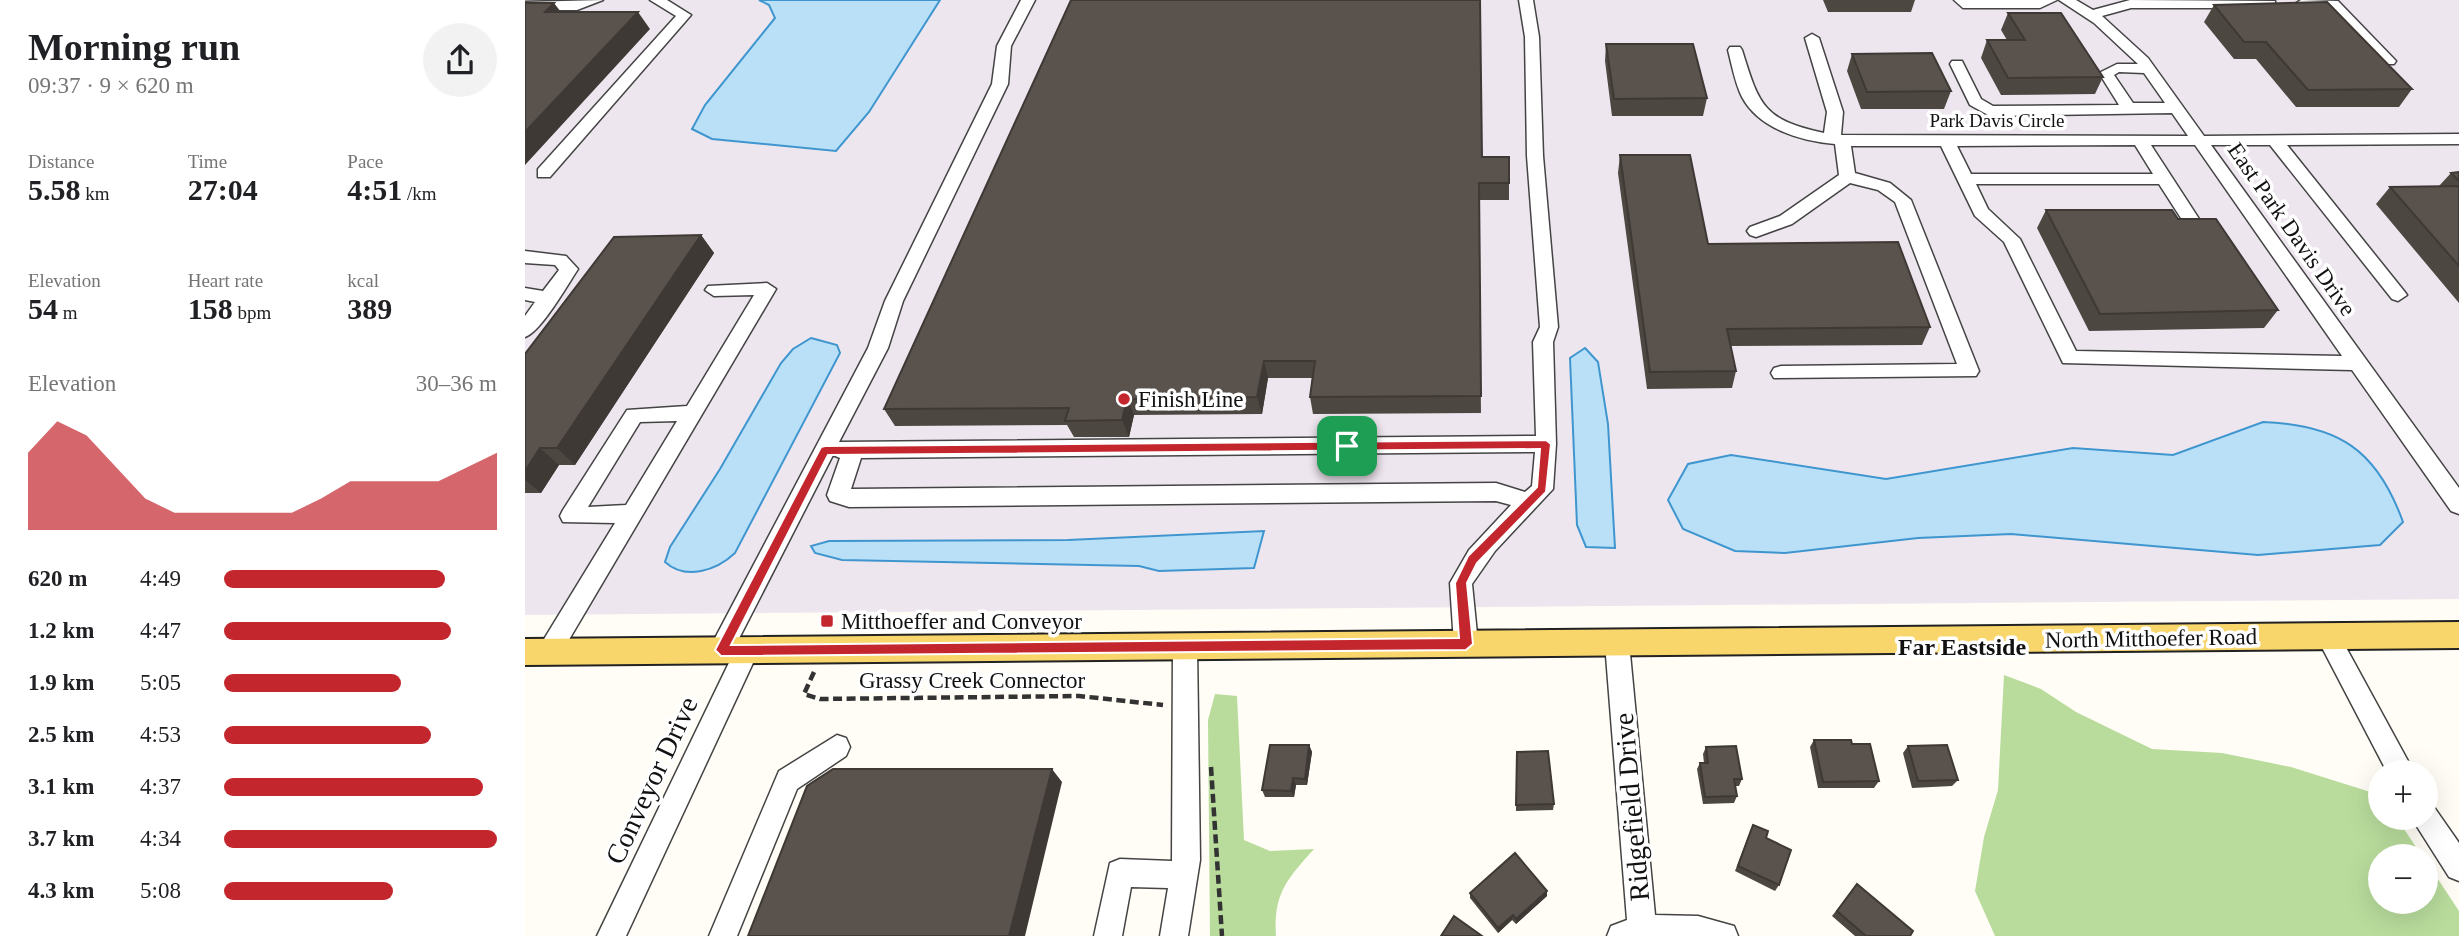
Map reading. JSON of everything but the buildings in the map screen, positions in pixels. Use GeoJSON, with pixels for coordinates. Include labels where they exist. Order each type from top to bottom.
{"type":"FeatureCollection","features":[{"type":"Feature","properties":{"kind":"main road","name":"North Mitthoefer Road"},"geometry":{"type":"LineString","coordinates":[[1718,642],[2459,635]]}},
{"type":"Feature","properties":{"kind":"main road"},"geometry":{"type":"LineString","coordinates":[[537,652],[1718,642]]}},
{"type":"Feature","properties":{"kind":"street"},"geometry":{"type":"LineString","coordinates":[[525,6],[577,6],[596,0]]}},
{"type":"Feature","properties":{"kind":"street"},"geometry":{"type":"LineString","coordinates":[[544,173],[684,15],[657,0]]}},
{"type":"Feature","properties":{"kind":"street","name":"Conveyor Drive"},"geometry":{"type":"LineString","coordinates":[[611,936],[734,650],[825,450],[878,348],[894,301],[1000,85],[1005,46],[1028,0]]}},
{"type":"Feature","properties":{"kind":"street"},"geometry":{"type":"LineString","coordinates":[[1466,644],[1461,583],[1472,559],[1542,489],[1546,444],[1543,342],[1549,327],[1535,156],[1532,37],[1526,0]]}},
{"type":"Feature","properties":{"kind":"street"},"geometry":{"type":"LineString","coordinates":[[1961,0],[1963,4],[2027,4],[2050,0]]}},
{"type":"Feature","properties":{"kind":"street","name":"East Park Davis Drive"},"geometry":{"type":"LineString","coordinates":[[2066,0],[2091,15],[2128,44],[2149,69],[2459,505]]}},
{"type":"Feature","properties":{"kind":"street"},"geometry":{"type":"LineString","coordinates":[[2091,15],[2131,4],[2333,4],[2389,61]]}},
{"type":"Feature","properties":{"kind":"street"},"geometry":{"type":"LineString","coordinates":[[1812,38],[1835,112],[1837,140],[1847,177]]}},
{"type":"Feature","properties":{"kind":"street","name":"Park Davis Circle"},"geometry":{"type":"LineString","coordinates":[[1735,50],[1751,99],[1764,112],[1796,133],[1837,140],[1947,142],[2459,139]]}},
{"type":"Feature","properties":{"kind":"street"},"geometry":{"type":"LineString","coordinates":[[1957,64],[1975,102],[1990,111],[2176,108]]}},
{"type":"Feature","properties":{"kind":"street"},"geometry":{"type":"LineString","coordinates":[[2128,108],[2106,74],[2117,68],[2149,69]]}},
{"type":"Feature","properties":{"kind":"street"},"geometry":{"type":"LineString","coordinates":[[2275,140],[2398,295]]}},
{"type":"Feature","properties":{"kind":"street"},"geometry":{"type":"LineString","coordinates":[[2140,141],[2194,225]]}},
{"type":"Feature","properties":{"kind":"street"},"geometry":{"type":"LineString","coordinates":[[1947,142],[1981,212],[2011,239],[2070,358],[2357,363]]}},
{"type":"Feature","properties":{"kind":"street"},"geometry":{"type":"LineString","coordinates":[[1756,231],[1786,220],[1847,177],[1878,182],[1894,190],[1903,200],[1969,371],[1781,373]]}},
{"type":"Feature","properties":{"kind":"street"},"geometry":{"type":"LineString","coordinates":[[1965,179],[2164,179]]}},
{"type":"Feature","properties":{"kind":"street"},"geometry":{"type":"LineString","coordinates":[[525,257],[560,260],[569,269],[550,299],[525,330]]}},
{"type":"Feature","properties":{"kind":"street"},"geometry":{"type":"LineString","coordinates":[[537,652],[632,514],[767,289],[714,290]]}},
{"type":"Feature","properties":{"kind":"street"},"geometry":{"type":"LineString","coordinates":[[525,294],[550,299]]}},
{"type":"Feature","properties":{"kind":"street"},"geometry":{"type":"LineString","coordinates":[[632,514],[571,516],[634,415],[693,413]]}},
{"type":"Feature","properties":{"kind":"street"},"geometry":{"type":"LineString","coordinates":[[825,450],[1546,444]]}},
{"type":"Feature","properties":{"kind":"street"},"geometry":{"type":"LineString","coordinates":[[853,450],[838,495],[849,498],[1496,492],[1529,502]]}},
{"type":"Feature","properties":{"kind":"street"},"geometry":{"type":"LineString","coordinates":[[2328,636],[2395,760]]}},
{"type":"Feature","properties":{"kind":"street","name":"Ridgefield Drive"},"geometry":{"type":"LineString","coordinates":[[1617,643],[1632,933],[1678,928],[1724,936]]}},
{"type":"Feature","properties":{"kind":"street"},"geometry":{"type":"LineString","coordinates":[[1174,936],[1186,860],[1185,646]]}},
{"type":"Feature","properties":{"kind":"street"},"geometry":{"type":"LineString","coordinates":[[723,936],[788,780],[837,747]]}},
{"type":"Feature","properties":{"kind":"street"},"geometry":{"type":"LineString","coordinates":[[2434,830],[2459,867]]}},
{"type":"Feature","properties":{"kind":"street"},"geometry":{"type":"LineString","coordinates":[[1108,936],[1120,873],[1183,875]]}},
{"type":"Feature","properties":{"kind":"path","name":"Grassy Creek Connector"},"geometry":{"type":"LineString","coordinates":[[817,666],[804,694],[820,699],[1079,696],[1170,706]]}},
{"type":"Feature","properties":{"kind":"path"},"geometry":{"type":"LineString","coordinates":[[1210,759],[1222,936]]}},
{"type":"Feature","properties":{"kind":"shaded area"},"geometry":{"type":"Polygon","coordinates":[[[525,0],[2459,0],[2459,599],[525,615],[525,0]]]}},
{"type":"Feature","properties":{"kind":"green space"},"geometry":{"type":"Polygon","coordinates":[[[2004,675],[2041,689],[2076,712],[2152,749],[2222,753],[2291,767],[2368,791],[2368,830],[2405,830],[2414,844],[2368,844],[2368,914],[2438,914],[2438,879],[2459,911],[2459,936],[1995,936],[1975,891],[1984,837],[1998,790],[2004,675]]]}},
{"type":"Feature","properties":{"kind":"green space"},"geometry":{"type":"Polygon","coordinates":[[[1215,694],[1237,696],[1244,840],[1270,851],[1314,849],[1284,888],[1277,909],[1276,936],[1210,936],[1208,720],[1215,694]]]}},
{"type":"Feature","properties":{"kind":"water"},"geometry":{"type":"Polygon","coordinates":[[[759,0],[940,0],[869,112],[836,151],[712,139],[692,129],[705,105],[775,18],[769,5],[759,0]]]}},
{"type":"Feature","properties":{"kind":"water"},"geometry":{"type":"Polygon","coordinates":[[[811,338],[837,345],[840,353],[735,553],[719,564],[701,571],[673,568],[665,562],[670,547],[720,469],[781,363],[793,349],[811,338]]]}},
{"type":"Feature","properties":{"kind":"water"},"geometry":{"type":"Polygon","coordinates":[[[1585,348],[1598,362],[1608,424],[1615,548],[1586,547],[1577,525],[1570,358],[1585,348]]]}},
{"type":"Feature","properties":{"kind":"water"},"geometry":{"type":"Polygon","coordinates":[[[2263,422],[2313,429],[2352,446],[2381,476],[2403,522],[2380,545],[2258,555],[2011,534],[1918,538],[1785,553],[1735,551],[1683,529],[1668,500],[1688,464],[1731,455],[1886,479],[2073,448],[2173,455],[2263,422]]]}},
{"type":"Feature","properties":{"kind":"water"},"geometry":{"type":"Polygon","coordinates":[[[1264,531],[1254,568],[1159,571],[1139,566],[842,560],[815,553],[811,546],[829,541],[1068,540],[1264,531]]]}},
{"type":"Feature","properties":{"kind":"place","name":"Finish Line"},"geometry":{"type":"Point","coordinates":[1124,399]}},
{"type":"Feature","properties":{"kind":"place","name":"Mitthoeffer and Conveyor"},"geometry":{"type":"Point","coordinates":[827,621]}},
{"type":"Feature","properties":{"kind":"district","name":"Far Eastside"},"geometry":{"type":"Point","coordinates":[1962,647]}},
{"type":"Feature","properties":{"kind":"route"},"geometry":{"type":"LineString","coordinates":[[1546,444],[1542,489],[1472,559],[1461,583],[1466,644],[721,650],[825,450],[1347,446],[1546,444]]}}]}
